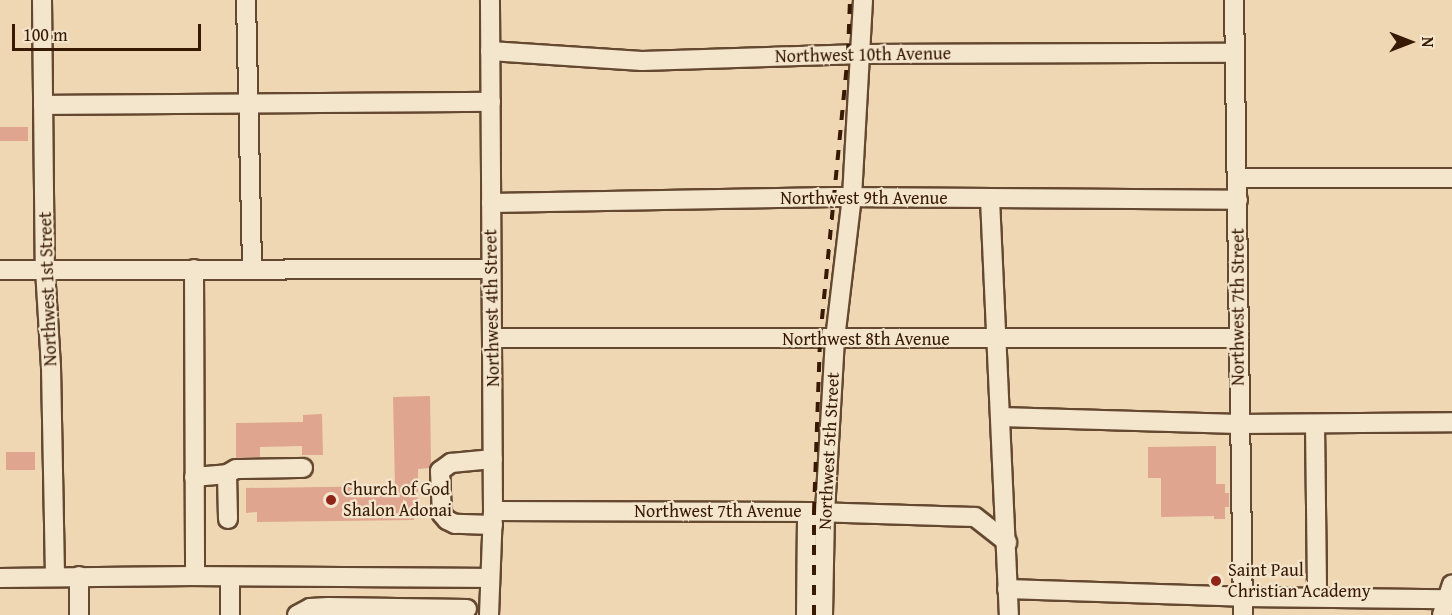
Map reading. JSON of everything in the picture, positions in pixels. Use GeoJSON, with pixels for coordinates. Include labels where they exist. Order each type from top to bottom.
{"type":"FeatureCollection","features":[{"type":"Feature","properties":{"kind":"street","name":"Northwest 1st Street"},"geometry":{"type":"LineString","coordinates":[[42,0],[45,269],[51,367],[55,577]]}},
{"type":"Feature","properties":{"kind":"street"},"geometry":{"type":"LineString","coordinates":[[246,0],[252,267]]}},
{"type":"Feature","properties":{"kind":"street","name":"Northwest 4th Street"},"geometry":{"type":"LineString","coordinates":[[489,615],[493,518],[490,0]]}},
{"type":"Feature","properties":{"kind":"street","name":"Northwest 5th Street"},"geometry":{"type":"LineString","coordinates":[[806,615],[852,197],[862,54],[863,0]]}},
{"type":"Feature","properties":{"kind":"street","name":"Northwest 7th Street"},"geometry":{"type":"LineString","coordinates":[[1234,0],[1243,606]]}},
{"type":"Feature","properties":{"kind":"street","name":"Northwest 10th Avenue"},"geometry":{"type":"LineString","coordinates":[[490,51],[642,61],[862,54],[1235,53]]}},
{"type":"Feature","properties":{"kind":"street"},"geometry":{"type":"LineString","coordinates":[[43,105],[491,102]]}},
{"type":"Feature","properties":{"kind":"street"},"geometry":{"type":"LineString","coordinates":[[1238,178],[1452,178]]}},
{"type":"Feature","properties":{"kind":"street","name":"Northwest 9th Avenue"},"geometry":{"type":"LineString","coordinates":[[491,203],[852,197],[1238,200]]}},
{"type":"Feature","properties":{"kind":"street"},"geometry":{"type":"LineString","coordinates":[[990,199],[1009,615]]}},
{"type":"Feature","properties":{"kind":"street"},"geometry":{"type":"LineString","coordinates":[[0,270],[252,267],[491,269]]}},
{"type":"Feature","properties":{"kind":"street"},"geometry":{"type":"LineString","coordinates":[[194,268],[195,576]]}},
{"type":"Feature","properties":{"kind":"street","name":"Northwest 8th Avenue"},"geometry":{"type":"LineString","coordinates":[[493,338],[1238,338]]}},
{"type":"Feature","properties":{"kind":"street"},"geometry":{"type":"LineString","coordinates":[[1000,417],[1239,424],[1452,422]]}},
{"type":"Feature","properties":{"kind":"street"},"geometry":{"type":"LineString","coordinates":[[1315,424],[1317,597]]}},
{"type":"Feature","properties":{"kind":"street","name":"Northwest 7th Avenue"},"geometry":{"type":"LineString","coordinates":[[493,459],[450,463],[440,471],[442,514],[447,520],[455,524],[493,518],[816,512],[975,517],[1007,542]]}},
{"type":"Feature","properties":{"kind":"street"},"geometry":{"type":"LineString","coordinates":[[194,477],[227,474],[236,470],[303,468]]}},
{"type":"Feature","properties":{"kind":"street"},"geometry":{"type":"LineString","coordinates":[[227,474],[228,519]]}},
{"type":"Feature","properties":{"kind":"street","name":"Northwest 5th Street"},"geometry":{"type":"LineString","coordinates":[[816,512],[823,615]]}},
{"type":"Feature","properties":{"kind":"street"},"geometry":{"type":"LineString","coordinates":[[79,576],[79,615]]}},
{"type":"Feature","properties":{"kind":"street"},"geometry":{"type":"LineString","coordinates":[[0,578],[79,576],[489,578]]}},
{"type":"Feature","properties":{"kind":"street"},"geometry":{"type":"LineString","coordinates":[[230,577],[230,615]]}},
{"type":"Feature","properties":{"kind":"street"},"geometry":{"type":"LineString","coordinates":[[1008,589],[1243,606],[1317,597],[1447,600]]}},
{"type":"Feature","properties":{"kind":"street"},"geometry":{"type":"LineString","coordinates":[[297,615],[310,608],[328,607],[467,609]]}},
{"type":"Feature","properties":{"kind":"building"},"geometry":{"type":"Polygon","coordinates":[[[0,127],[28,127],[28,141],[0,141],[0,127]]]}},
{"type":"Feature","properties":{"kind":"building"},"geometry":{"type":"Polygon","coordinates":[[[430,396],[431,464],[429,468],[418,469],[418,510],[414,510],[414,520],[257,522],[257,512],[246,513],[246,488],[395,486],[393,397],[430,396]]]}},
{"type":"Feature","properties":{"kind":"building"},"geometry":{"type":"Polygon","coordinates":[[[322,414],[323,455],[302,455],[302,446],[260,447],[260,457],[236,458],[236,423],[303,422],[303,415],[322,414]]]}},
{"type":"Feature","properties":{"kind":"building"},"geometry":{"type":"Polygon","coordinates":[[[1216,446],[1216,484],[1225,484],[1225,493],[1229,493],[1229,507],[1225,507],[1225,519],[1214,519],[1214,516],[1161,517],[1161,478],[1148,478],[1148,447],[1216,446]]]}},
{"type":"Feature","properties":{"kind":"building"},"geometry":{"type":"Polygon","coordinates":[[[6,452],[35,452],[35,470],[6,470],[6,452]]]}},
{"type":"Feature","properties":{"kind":"railway"},"geometry":{"type":"LineString","coordinates":[[814,615],[814,512],[820,339],[848,54],[850,0]]}},
{"type":"Feature","properties":{"kind":"place","name":"Church of God Shalon Adonai"},"geometry":{"type":"Point","coordinates":[331,500]}},
{"type":"Feature","properties":{"kind":"place","name":"Saint Paul Christian Academy"},"geometry":{"type":"Point","coordinates":[1216,581]}}]}
